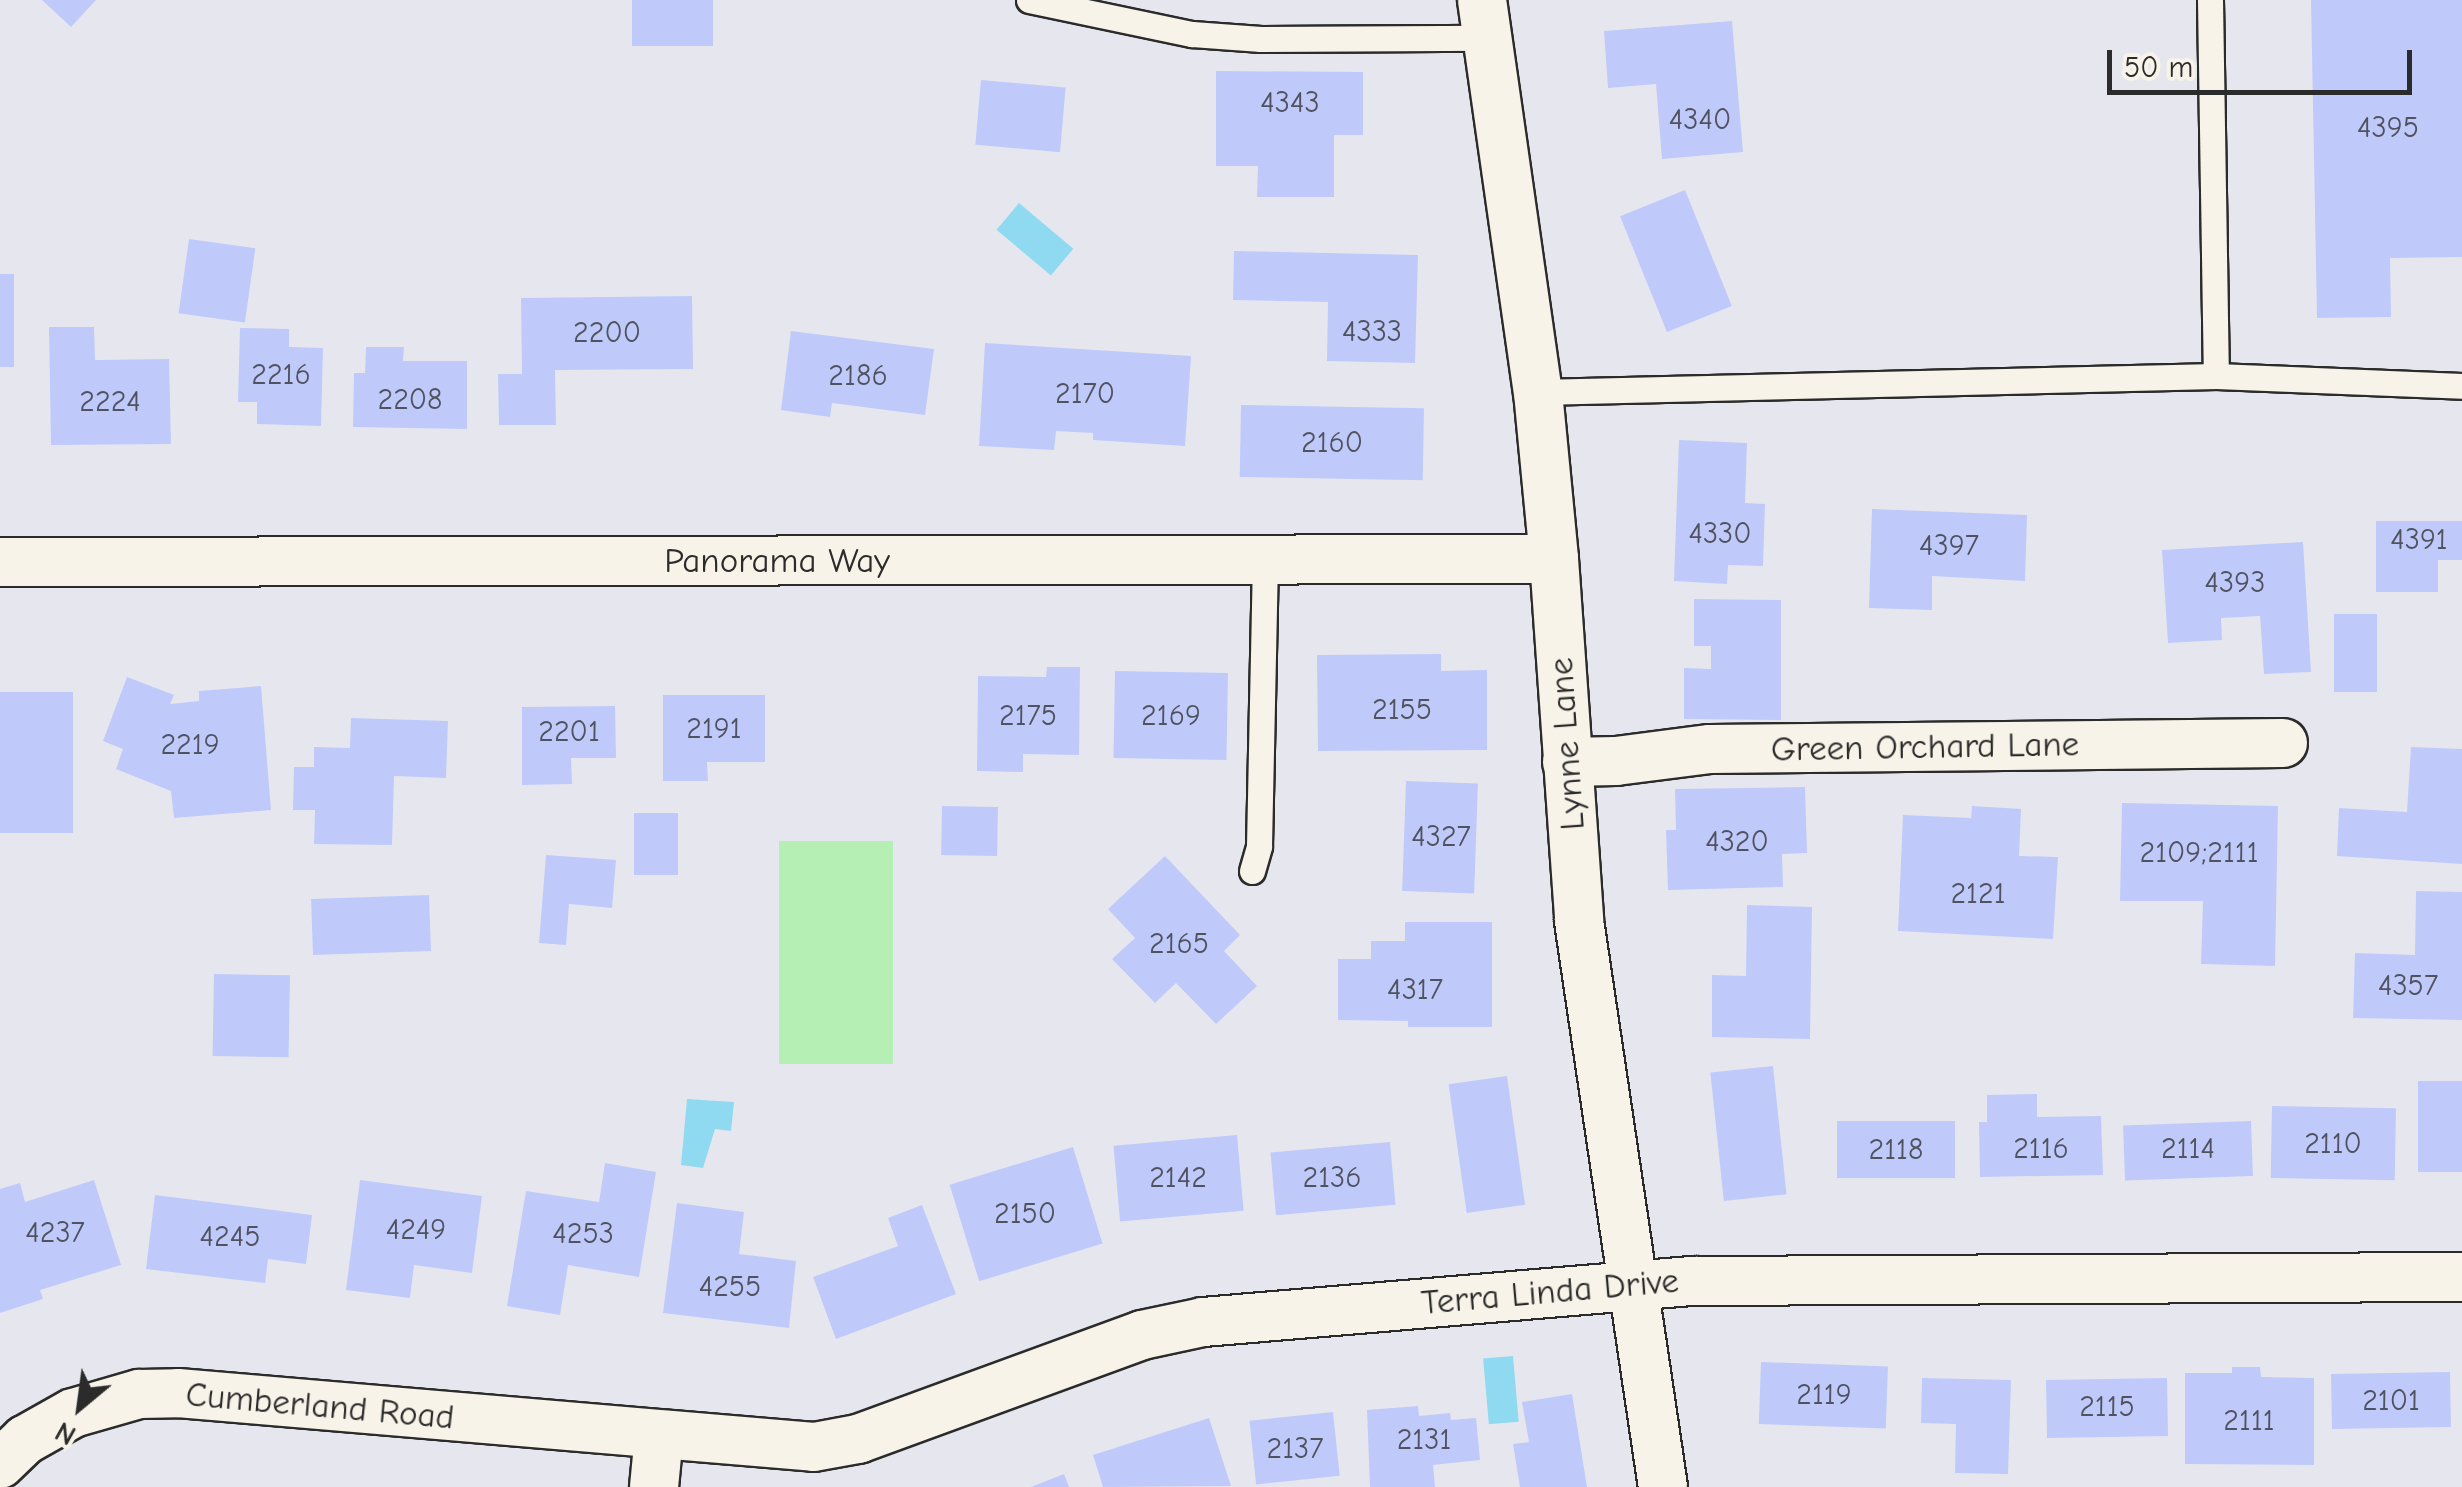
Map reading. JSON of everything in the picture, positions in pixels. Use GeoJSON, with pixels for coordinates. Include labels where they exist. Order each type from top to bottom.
{"type":"FeatureCollection","features":[{"type":"Feature","properties":{"kind":"street","name":"Lynne Lane"},"geometry":{"type":"LineString","coordinates":[[1486,19],[1538,392],[1554,559],[1579,921],[1663,1487]]}},
{"type":"Feature","properties":{"kind":"street","name":"Panorama Way"},"geometry":{"type":"LineString","coordinates":[[0,562],[1554,559]]}},
{"type":"Feature","properties":{"kind":"street","name":"Green Orchard Lane"},"geometry":{"type":"LineString","coordinates":[[1567,762],[1616,761],[1710,750],[2283,743]]}},
{"type":"Feature","properties":{"kind":"street","name":"Terra Linda Drive"},"geometry":{"type":"LineString","coordinates":[[659,1435],[791,1446],[837,1444],[1182,1325],[1632,1283],[2462,1276]]}},
{"type":"Feature","properties":{"kind":"street","name":"Cumberland Road"},"geometry":{"type":"LineString","coordinates":[[0,1464],[25,1440],[73,1414],[139,1394],[178,1392],[659,1435]]}},
{"type":"Feature","properties":{"kind":"street"},"geometry":{"type":"LineString","coordinates":[[654,1487],[659,1435]]}},
{"type":"Feature","properties":{"kind":"lane"},"geometry":{"type":"LineString","coordinates":[[1029,0],[1209,35],[1486,19]]}},
{"type":"Feature","properties":{"kind":"lane"},"geometry":{"type":"LineString","coordinates":[[2210,0],[2216,376]]}},
{"type":"Feature","properties":{"kind":"lane"},"geometry":{"type":"LineString","coordinates":[[1538,392],[2216,376],[2462,386]]}},
{"type":"Feature","properties":{"kind":"lane"},"geometry":{"type":"LineString","coordinates":[[1252,872],[1260,846],[1265,560]]}},
{"type":"Feature","properties":{"kind":"green space"},"geometry":{"type":"Polygon","coordinates":[[[779,841],[893,841],[893,1064],[779,1064],[779,841]]]}},
{"type":"Feature","properties":{"kind":"water"},"geometry":{"type":"Polygon","coordinates":[[[1019,203],[1073,249],[1051,275],[997,230],[1019,203]]]}},
{"type":"Feature","properties":{"kind":"water"},"geometry":{"type":"Polygon","coordinates":[[[687,1099],[734,1102],[731,1131],[715,1129],[703,1168],[681,1165],[687,1099]]]}},
{"type":"Feature","properties":{"kind":"water"},"geometry":{"type":"Polygon","coordinates":[[[1513,1356],[1519,1422],[1489,1424],[1483,1359],[1513,1356]]]}},
{"type":"Feature","properties":{"kind":"building"},"geometry":{"type":"Polygon","coordinates":[[[42,0],[96,0],[71,27],[42,0]]]}},
{"type":"Feature","properties":{"kind":"building"},"geometry":{"type":"Polygon","coordinates":[[[632,0],[713,0],[713,46],[632,46],[632,0]]]}},
{"type":"Feature","properties":{"kind":"building"},"geometry":{"type":"Polygon","coordinates":[[[2311,0],[2462,0],[2462,257],[2390,258],[2391,317],[2317,318],[2311,0]]]}},
{"type":"Feature","properties":{"kind":"building"},"geometry":{"type":"Polygon","coordinates":[[[1732,21],[1743,152],[1662,159],[1656,84],[1608,88],[1604,31],[1732,21]]]}},
{"type":"Feature","properties":{"kind":"building"},"geometry":{"type":"Polygon","coordinates":[[[1216,71],[1363,72],[1363,135],[1334,135],[1334,197],[1257,197],[1258,166],[1216,166],[1216,71]]]}},
{"type":"Feature","properties":{"kind":"building"},"geometry":{"type":"Polygon","coordinates":[[[981,80],[1066,87],[1060,152],[975,145],[981,80]]]}},
{"type":"Feature","properties":{"kind":"building"},"geometry":{"type":"Polygon","coordinates":[[[1685,190],[1732,306],[1667,332],[1620,216],[1685,190]]]}},
{"type":"Feature","properties":{"kind":"building"},"geometry":{"type":"Polygon","coordinates":[[[189,239],[255,248],[245,323],[179,313],[189,239]]]}},
{"type":"Feature","properties":{"kind":"building"},"geometry":{"type":"Polygon","coordinates":[[[1234,251],[1418,255],[1415,363],[1327,361],[1328,302],[1233,300],[1234,251]]]}},
{"type":"Feature","properties":{"kind":"building"},"geometry":{"type":"Polygon","coordinates":[[[0,274],[14,274],[14,367],[0,367],[0,274]]]}},
{"type":"Feature","properties":{"kind":"building"},"geometry":{"type":"Polygon","coordinates":[[[692,296],[693,369],[555,370],[556,425],[499,425],[498,374],[522,374],[521,298],[692,296]]]}},
{"type":"Feature","properties":{"kind":"building"},"geometry":{"type":"Polygon","coordinates":[[[49,327],[94,327],[95,360],[169,359],[171,444],[51,445],[49,327]]]}},
{"type":"Feature","properties":{"kind":"building"},"geometry":{"type":"Polygon","coordinates":[[[240,328],[289,329],[289,347],[323,348],[321,426],[257,424],[257,402],[238,402],[240,328]]]}},
{"type":"Feature","properties":{"kind":"building"},"geometry":{"type":"Polygon","coordinates":[[[791,331],[934,349],[925,415],[832,403],[830,417],[781,410],[791,331]]]}},
{"type":"Feature","properties":{"kind":"building"},"geometry":{"type":"Polygon","coordinates":[[[985,343],[1191,356],[1185,446],[1093,440],[1093,433],[1056,431],[1054,450],[979,446],[985,343]]]}},
{"type":"Feature","properties":{"kind":"building"},"geometry":{"type":"Polygon","coordinates":[[[366,347],[404,347],[403,361],[467,361],[467,429],[353,427],[354,373],[365,373],[366,347]]]}},
{"type":"Feature","properties":{"kind":"building"},"geometry":{"type":"Polygon","coordinates":[[[1241,405],[1424,408],[1423,480],[1240,477],[1241,405]]]}},
{"type":"Feature","properties":{"kind":"building"},"geometry":{"type":"Polygon","coordinates":[[[1679,440],[1747,443],[1745,503],[1765,504],[1763,566],[1728,565],[1727,584],[1674,581],[1679,440]]]}},
{"type":"Feature","properties":{"kind":"building"},"geometry":{"type":"Polygon","coordinates":[[[1872,509],[2027,515],[2025,581],[1932,576],[1932,610],[1869,608],[1872,509]]]}},
{"type":"Feature","properties":{"kind":"building"},"geometry":{"type":"Polygon","coordinates":[[[2376,521],[2462,521],[2462,560],[2438,560],[2438,592],[2376,592],[2376,521]]]}},
{"type":"Feature","properties":{"kind":"building"},"geometry":{"type":"Polygon","coordinates":[[[2303,542],[2311,672],[2264,674],[2260,616],[2221,618],[2222,640],[2168,643],[2162,550],[2303,542]]]}},
{"type":"Feature","properties":{"kind":"building"},"geometry":{"type":"Polygon","coordinates":[[[1694,599],[1781,600],[1781,720],[1684,719],[1684,668],[1711,669],[1711,646],[1694,646],[1694,599]]]}},
{"type":"Feature","properties":{"kind":"building"},"geometry":{"type":"Polygon","coordinates":[[[2334,614],[2377,614],[2377,692],[2334,692],[2334,614]]]}},
{"type":"Feature","properties":{"kind":"building"},"geometry":{"type":"Polygon","coordinates":[[[1441,654],[1441,671],[1487,670],[1487,750],[1318,751],[1317,655],[1441,654]]]}},
{"type":"Feature","properties":{"kind":"building"},"geometry":{"type":"Polygon","coordinates":[[[1047,667],[1080,667],[1079,755],[1023,754],[1023,772],[977,771],[978,676],[1046,677],[1047,667]]]}},
{"type":"Feature","properties":{"kind":"building"},"geometry":{"type":"Polygon","coordinates":[[[1115,671],[1228,673],[1226,760],[1113,758],[1115,671]]]}},
{"type":"Feature","properties":{"kind":"building"},"geometry":{"type":"Polygon","coordinates":[[[127,677],[174,695],[170,704],[199,701],[199,691],[261,686],[271,810],[174,818],[171,791],[116,769],[123,749],[103,741],[127,677]]]}},
{"type":"Feature","properties":{"kind":"building"},"geometry":{"type":"Polygon","coordinates":[[[0,692],[73,692],[73,833],[0,833],[0,692]]]}},
{"type":"Feature","properties":{"kind":"building"},"geometry":{"type":"Polygon","coordinates":[[[663,695],[765,695],[765,762],[707,762],[708,781],[663,781],[663,695]]]}},
{"type":"Feature","properties":{"kind":"building"},"geometry":{"type":"Polygon","coordinates":[[[615,706],[616,758],[571,758],[572,784],[522,785],[522,707],[615,706]]]}},
{"type":"Feature","properties":{"kind":"building"},"geometry":{"type":"Polygon","coordinates":[[[351,718],[448,721],[446,778],[394,776],[392,845],[314,844],[315,810],[293,810],[294,767],[314,767],[314,747],[350,748],[351,718]]]}},
{"type":"Feature","properties":{"kind":"building"},"geometry":{"type":"Polygon","coordinates":[[[2411,747],[2462,749],[2462,864],[2337,856],[2339,808],[2407,812],[2411,747]]]}},
{"type":"Feature","properties":{"kind":"building"},"geometry":{"type":"Polygon","coordinates":[[[1406,781],[1478,784],[1474,893],[1402,891],[1406,781]]]}},
{"type":"Feature","properties":{"kind":"building"},"geometry":{"type":"Polygon","coordinates":[[[1805,787],[1807,853],[1782,854],[1783,887],[1668,890],[1666,830],[1676,830],[1675,789],[1805,787]]]}},
{"type":"Feature","properties":{"kind":"building"},"geometry":{"type":"Polygon","coordinates":[[[2122,803],[2278,806],[2275,966],[2201,964],[2203,901],[2120,901],[2122,803]]]}},
{"type":"Feature","properties":{"kind":"building"},"geometry":{"type":"Polygon","coordinates":[[[942,806],[998,807],[997,856],[941,855],[942,806]]]}},
{"type":"Feature","properties":{"kind":"building"},"geometry":{"type":"Polygon","coordinates":[[[1972,806],[2021,809],[2019,856],[2058,857],[2053,939],[1898,931],[1903,815],[1971,818],[1972,806]]]}},
{"type":"Feature","properties":{"kind":"building"},"geometry":{"type":"Polygon","coordinates":[[[634,813],[678,813],[678,875],[634,875],[634,813]]]}},
{"type":"Feature","properties":{"kind":"building"},"geometry":{"type":"Polygon","coordinates":[[[546,855],[616,860],[612,908],[569,904],[566,945],[539,943],[546,855]]]}},
{"type":"Feature","properties":{"kind":"building"},"geometry":{"type":"Polygon","coordinates":[[[1165,856],[1240,935],[1224,951],[1257,986],[1216,1024],[1176,983],[1155,1003],[1112,959],[1135,938],[1108,909],[1165,856]]]}},
{"type":"Feature","properties":{"kind":"building"},"geometry":{"type":"Polygon","coordinates":[[[2416,891],[2462,892],[2462,1020],[2353,1018],[2355,953],[2415,955],[2416,891]]]}},
{"type":"Feature","properties":{"kind":"building"},"geometry":{"type":"Polygon","coordinates":[[[429,895],[431,951],[313,955],[311,899],[429,895]]]}},
{"type":"Feature","properties":{"kind":"building"},"geometry":{"type":"Polygon","coordinates":[[[1747,905],[1812,907],[1810,1039],[1712,1037],[1712,975],[1746,976],[1747,905]]]}},
{"type":"Feature","properties":{"kind":"building"},"geometry":{"type":"Polygon","coordinates":[[[1405,922],[1492,922],[1492,1027],[1408,1027],[1408,1021],[1338,1020],[1338,959],[1371,959],[1371,941],[1405,941],[1405,922]]]}},
{"type":"Feature","properties":{"kind":"building"},"geometry":{"type":"Polygon","coordinates":[[[214,974],[290,975],[289,1057],[213,1056],[214,974]]]}},
{"type":"Feature","properties":{"kind":"building"},"geometry":{"type":"Polygon","coordinates":[[[1773,1066],[1786,1194],[1724,1201],[1710,1073],[1773,1066]]]}},
{"type":"Feature","properties":{"kind":"building"},"geometry":{"type":"Polygon","coordinates":[[[1507,1076],[1525,1205],[1467,1213],[1449,1084],[1507,1076]]]}},
{"type":"Feature","properties":{"kind":"building"},"geometry":{"type":"Polygon","coordinates":[[[2418,1081],[2462,1081],[2462,1172],[2418,1172],[2418,1081]]]}},
{"type":"Feature","properties":{"kind":"building"},"geometry":{"type":"Polygon","coordinates":[[[2037,1094],[2037,1117],[2101,1116],[2103,1175],[1980,1177],[1979,1122],[1987,1122],[1987,1095],[2037,1094]]]}},
{"type":"Feature","properties":{"kind":"building"},"geometry":{"type":"Polygon","coordinates":[[[2272,1106],[2396,1108],[2395,1180],[2271,1178],[2272,1106]]]}},
{"type":"Feature","properties":{"kind":"building"},"geometry":{"type":"Polygon","coordinates":[[[1837,1121],[1955,1121],[1955,1178],[1837,1178],[1837,1121]]]}},
{"type":"Feature","properties":{"kind":"building"},"geometry":{"type":"Polygon","coordinates":[[[2251,1121],[2253,1176],[2125,1180],[2123,1125],[2251,1121]]]}},
{"type":"Feature","properties":{"kind":"building"},"geometry":{"type":"Polygon","coordinates":[[[1237,1135],[1244,1211],[1120,1222],[1113,1146],[1237,1135]]]}},
{"type":"Feature","properties":{"kind":"building"},"geometry":{"type":"Polygon","coordinates":[[[1390,1142],[1395,1205],[1276,1215],[1270,1152],[1390,1142]]]}},
{"type":"Feature","properties":{"kind":"building"},"geometry":{"type":"Polygon","coordinates":[[[1073,1147],[1103,1244],[979,1281],[950,1185],[1073,1147]]]}},
{"type":"Feature","properties":{"kind":"building"},"geometry":{"type":"Polygon","coordinates":[[[605,1163],[656,1172],[639,1277],[568,1265],[560,1315],[507,1306],[526,1191],[599,1202],[605,1163]]]}},
{"type":"Feature","properties":{"kind":"building"},"geometry":{"type":"Polygon","coordinates":[[[94,1180],[121,1265],[40,1290],[43,1299],[0,1313],[0,1189],[20,1183],[25,1202],[94,1180]]]}},
{"type":"Feature","properties":{"kind":"building"},"geometry":{"type":"Polygon","coordinates":[[[360,1180],[482,1196],[472,1273],[414,1265],[410,1298],[346,1290],[360,1180]]]}},
{"type":"Feature","properties":{"kind":"building"},"geometry":{"type":"Polygon","coordinates":[[[155,1195],[312,1215],[306,1264],[268,1259],[265,1283],[146,1269],[155,1195]]]}},
{"type":"Feature","properties":{"kind":"building"},"geometry":{"type":"Polygon","coordinates":[[[677,1203],[744,1212],[739,1254],[796,1261],[789,1328],[663,1313],[677,1203]]]}},
{"type":"Feature","properties":{"kind":"building"},"geometry":{"type":"Polygon","coordinates":[[[922,1205],[956,1294],[836,1339],[813,1277],[898,1246],[888,1218],[922,1205]]]}},
{"type":"Feature","properties":{"kind":"building"},"geometry":{"type":"Polygon","coordinates":[[[1761,1362],[1888,1366],[1886,1428],[1759,1424],[1761,1362]]]}},
{"type":"Feature","properties":{"kind":"building"},"geometry":{"type":"Polygon","coordinates":[[[2232,1367],[2260,1367],[2261,1377],[2314,1378],[2314,1465],[2185,1464],[2185,1373],[2232,1373],[2232,1367]]]}},
{"type":"Feature","properties":{"kind":"building"},"geometry":{"type":"Polygon","coordinates":[[[2450,1372],[2451,1427],[2332,1429],[2331,1374],[2450,1372]]]}},
{"type":"Feature","properties":{"kind":"building"},"geometry":{"type":"Polygon","coordinates":[[[1922,1378],[2011,1380],[2008,1474],[1955,1473],[1956,1424],[1921,1423],[1922,1378]]]}},
{"type":"Feature","properties":{"kind":"building"},"geometry":{"type":"Polygon","coordinates":[[[2167,1378],[2168,1436],[2047,1438],[2046,1380],[2167,1378]]]}},
{"type":"Feature","properties":{"kind":"building"},"geometry":{"type":"Polygon","coordinates":[[[1572,1394],[1587,1487],[1520,1487],[1513,1444],[1529,1442],[1522,1402],[1572,1394]]]}},
{"type":"Feature","properties":{"kind":"building"},"geometry":{"type":"Polygon","coordinates":[[[1418,1406],[1419,1416],[1450,1413],[1451,1420],[1476,1418],[1480,1460],[1433,1465],[1435,1487],[1370,1487],[1367,1410],[1418,1406]]]}},
{"type":"Feature","properties":{"kind":"building"},"geometry":{"type":"Polygon","coordinates":[[[1333,1412],[1340,1476],[1256,1484],[1249,1421],[1333,1412]]]}},
{"type":"Feature","properties":{"kind":"building"},"geometry":{"type":"Polygon","coordinates":[[[1209,1418],[1231,1486],[1103,1487],[1093,1455],[1209,1418]]]}},
{"type":"Feature","properties":{"kind":"building"},"geometry":{"type":"Polygon","coordinates":[[[1064,1474],[1069,1487],[1031,1487],[1064,1474]]]}}]}
